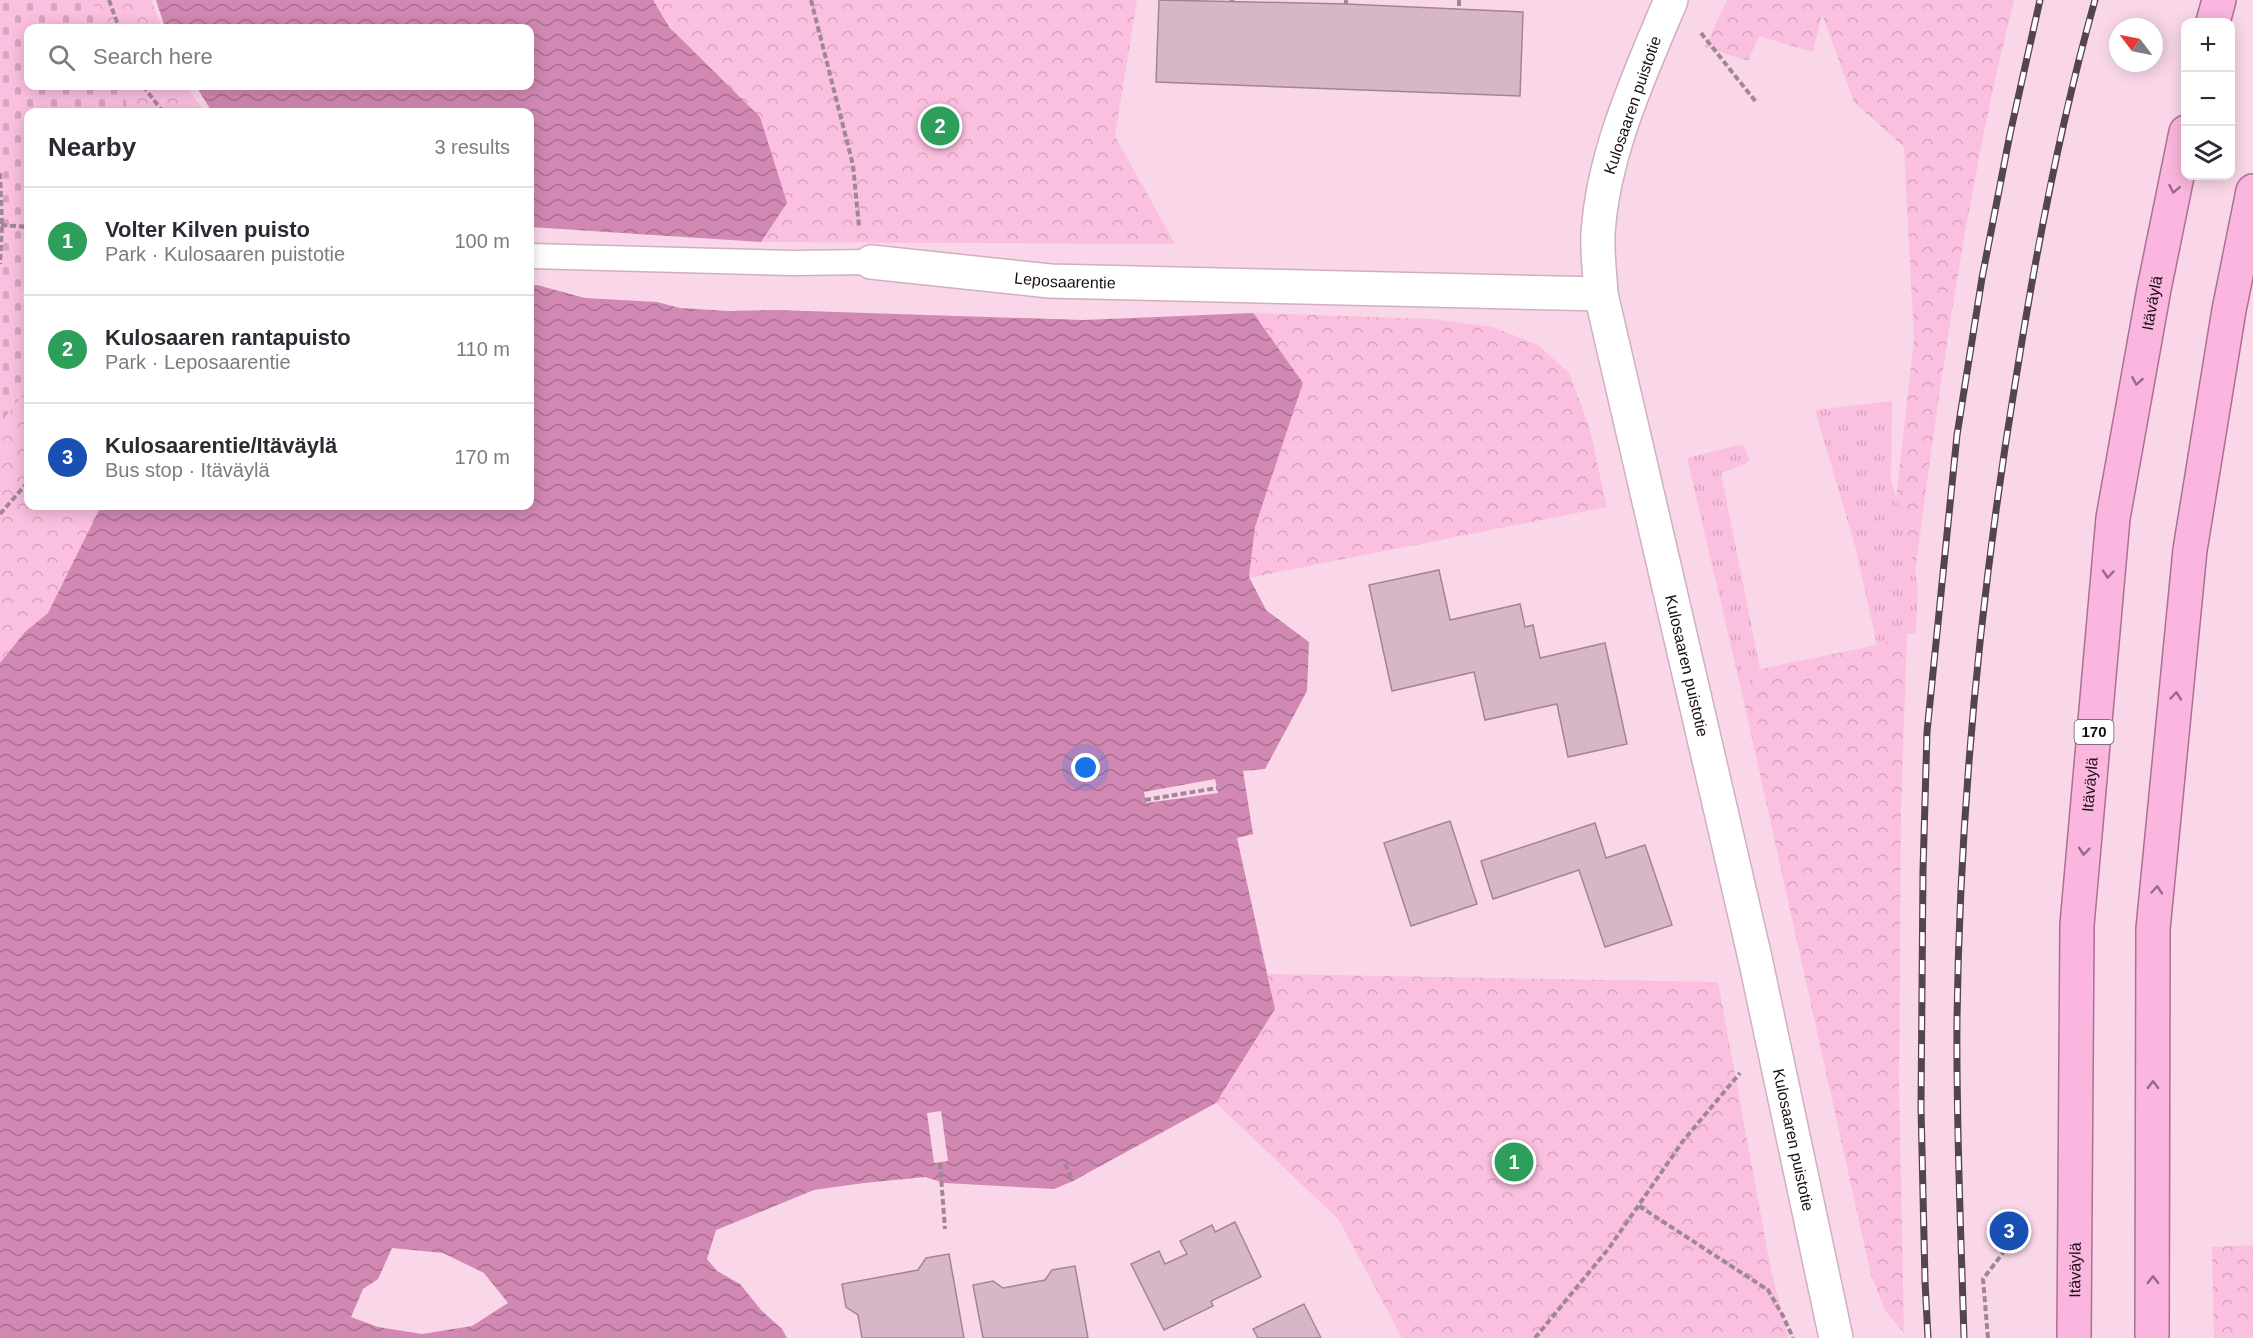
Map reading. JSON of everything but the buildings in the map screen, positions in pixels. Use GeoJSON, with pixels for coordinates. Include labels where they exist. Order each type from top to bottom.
{"type":"FeatureCollection","features":[{"type":"Feature","properties":{"kind":"highway"},"geometry":{"type":"LineString","coordinates":[[2214,18],[2219,0]]}},
{"type":"Feature","properties":{"kind":"highway","name":"Itäväylä"},"geometry":{"type":"LineString","coordinates":[[2074,1338],[2077,925],[2113,518],[2154,290],[2181,157]]}},
{"type":"Feature","properties":{"kind":"highway"},"geometry":{"type":"LineString","coordinates":[[2152,1338],[2153,929],[2190,550],[2229,310],[2253,191]]}},
{"type":"Feature","properties":{"kind":"street","name":"Kulosaaren puistotie"},"geometry":{"type":"LineString","coordinates":[[1671,0],[1633,93],[1607,174],[1598,235],[1601,294],[1775,1050],[1836,1338]]}},
{"type":"Feature","properties":{"kind":"street","name":"Leposaarentie"},"geometry":{"type":"LineString","coordinates":[[871,262],[1050,281],[1601,294]]}},
{"type":"Feature","properties":{"kind":"lane","name":"Leposaarentie"},"geometry":{"type":"LineString","coordinates":[[534,256],[792,263],[871,262]]}},
{"type":"Feature","properties":{"kind":"path"},"geometry":{"type":"LineString","coordinates":[[109,0],[118,24]]}},
{"type":"Feature","properties":{"kind":"path"},"geometry":{"type":"LineString","coordinates":[[811,0],[853,165],[859,226],[871,262]]}},
{"type":"Feature","properties":{"kind":"path"},"geometry":{"type":"LineString","coordinates":[[1459,0],[1459,10]]}},
{"type":"Feature","properties":{"kind":"path"},"geometry":{"type":"LineString","coordinates":[[1701,33],[1756,102]]}},
{"type":"Feature","properties":{"kind":"path"},"geometry":{"type":"LineString","coordinates":[[146,90],[160,108]]}},
{"type":"Feature","properties":{"kind":"path"},"geometry":{"type":"LineString","coordinates":[[0,173],[0,264]]}},
{"type":"Feature","properties":{"kind":"path"},"geometry":{"type":"LineString","coordinates":[[1,225],[24,227]]}},
{"type":"Feature","properties":{"kind":"path"},"geometry":{"type":"LineString","coordinates":[[0,514],[24,487]]}},
{"type":"Feature","properties":{"kind":"path"},"geometry":{"type":"LineString","coordinates":[[1145,800],[1216,788]]}},
{"type":"Feature","properties":{"kind":"path"},"geometry":{"type":"LineString","coordinates":[[1535,1338],[1609,1248],[1683,1142],[1747,1066],[1775,1050]]}},
{"type":"Feature","properties":{"kind":"path"},"geometry":{"type":"LineString","coordinates":[[940,1163],[945,1229]]}},
{"type":"Feature","properties":{"kind":"path"},"geometry":{"type":"LineString","coordinates":[[1065,1164],[1073,1180]]}},
{"type":"Feature","properties":{"kind":"path"},"geometry":{"type":"LineString","coordinates":[[1639,1206],[1768,1290],[1793,1338]]}},
{"type":"Feature","properties":{"kind":"path"},"geometry":{"type":"LineString","coordinates":[[1988,1338],[1983,1279],[2009,1245]]}},
{"type":"Feature","properties":{"kind":"green space"},"geometry":{"type":"Polygon","coordinates":[[[0,0],[92,0],[101,24],[24,24],[24,90],[124,90],[127,108],[24,108],[24,291],[22,291],[24,392],[0,424],[0,0]]]}},
{"type":"Feature","properties":{"kind":"green space"},"geometry":{"type":"Polygon","coordinates":[[[92,0],[151,0],[160,24],[101,24],[92,0]]]}},
{"type":"Feature","properties":{"kind":"green space"},"geometry":{"type":"Polygon","coordinates":[[[653,0],[1137,0],[1115,136],[1175,244],[761,242],[787,203],[653,0]]]}},
{"type":"Feature","properties":{"kind":"green space"},"geometry":{"type":"Polygon","coordinates":[[[1727,0],[2014,0],[1982,142],[1956,285],[1915,573],[1907,532],[1896,499],[1914,340],[1904,147],[1854,102],[1822,14],[1813,52],[1759,36],[1748,61],[1705,47],[1727,0]]]}},
{"type":"Feature","properties":{"kind":"green space"},"geometry":{"type":"Polygon","coordinates":[[[124,90],[190,90],[201,108],[127,108],[124,90]]]}},
{"type":"Feature","properties":{"kind":"green space"},"geometry":{"type":"Polygon","coordinates":[[[1253,313],[1432,319],[1493,327],[1538,345],[1569,373],[1589,426],[1607,507],[1249,578],[1255,527],[1303,384],[1253,313]]]}},
{"type":"Feature","properties":{"kind":"green space"},"geometry":{"type":"Polygon","coordinates":[[[24,392],[24,510],[99,510],[48,613],[25,632],[0,663],[0,424],[24,392]]]}},
{"type":"Feature","properties":{"kind":"green space"},"geometry":{"type":"Polygon","coordinates":[[[1892,401],[1891,481],[1907,532],[1918,588],[1916,633],[1877,645],[1855,546],[1815,410],[1892,401]]]}},
{"type":"Feature","properties":{"kind":"green space"},"geometry":{"type":"Polygon","coordinates":[[[1739,445],[1744,446],[1749,460],[1745,464],[1721,473],[1760,669],[1741,689],[1687,458],[1739,445]]]}},
{"type":"Feature","properties":{"kind":"green space"},"geometry":{"type":"Polygon","coordinates":[[[1907,634],[1901,811],[1899,1086],[1904,1333],[1885,1310],[1871,1275],[1741,689],[1760,669],[1877,645],[1907,634]]]}},
{"type":"Feature","properties":{"kind":"green space"},"geometry":{"type":"Polygon","coordinates":[[[1268,974],[1718,982],[1771,1270],[1788,1338],[1402,1338],[1339,1220],[1216,1103],[1275,1009],[1268,974]]]}},
{"type":"Feature","properties":{"kind":"green space"},"geometry":{"type":"Polygon","coordinates":[[[2253,1245],[2253,1338],[2214,1338],[2212,1247],[2253,1245]]]}},
{"type":"Feature","properties":{"kind":"water"},"geometry":{"type":"Polygon","coordinates":[[[156,0],[653,0],[670,28],[760,117],[787,203],[761,242],[534,227],[534,108],[210,108],[198,90],[534,90],[534,24],[164,24],[156,0]]]}},
{"type":"Feature","properties":{"kind":"water"},"geometry":{"type":"Polygon","coordinates":[[[534,285],[585,298],[657,302],[680,308],[728,311],[776,310],[1083,320],[1253,313],[1303,383],[1255,527],[1249,577],[1266,610],[1309,642],[1307,691],[1265,769],[1243,771],[1253,834],[1237,838],[1275,1009],[1216,1103],[1073,1181],[1054,1189],[945,1183],[925,1177],[864,1183],[814,1190],[716,1230],[707,1259],[717,1271],[740,1284],[761,1310],[782,1329],[787,1338],[0,1338],[0,663],[25,632],[48,613],[99,510],[534,510],[534,285]],[[392,1248],[378,1279],[363,1289],[351,1317],[378,1327],[422,1334],[472,1326],[508,1303],[484,1273],[443,1253],[392,1248]]]}},
{"type":"Feature","properties":{"kind":"pier"},"geometry":{"type":"Polygon","coordinates":[[[1215,779],[1218,793],[1146,803],[1144,792],[1215,779]]]}},
{"type":"Feature","properties":{"kind":"pier"},"geometry":{"type":"Polygon","coordinates":[[[941,1111],[948,1161],[934,1163],[927,1113],[941,1111]]]}},
{"type":"Feature","properties":{"kind":"railway"},"geometry":{"type":"LineString","coordinates":[[1928,1338],[1921,1107],[1927,732],[1957,435],[1982,278],[2010,134],[2040,0]]}},
{"type":"Feature","properties":{"kind":"railway"},"geometry":{"type":"LineString","coordinates":[[1964,1338],[1957,1019],[1963,858],[1975,697],[1992,537],[2032,283],[2060,141],[2095,0]]}},
{"type":"Feature","properties":{"kind":"place","name":"Kulosaaren rantapuisto"},"geometry":{"type":"Point","coordinates":[940,126]}},
{"type":"Feature","properties":{"kind":"place","name":"Volter Kilven puisto"},"geometry":{"type":"Point","coordinates":[1514,1162]}},
{"type":"Feature","properties":{"kind":"place","name":"Kulosaarentie/Itäväylä"},"geometry":{"type":"Point","coordinates":[2009,1231]}}]}
